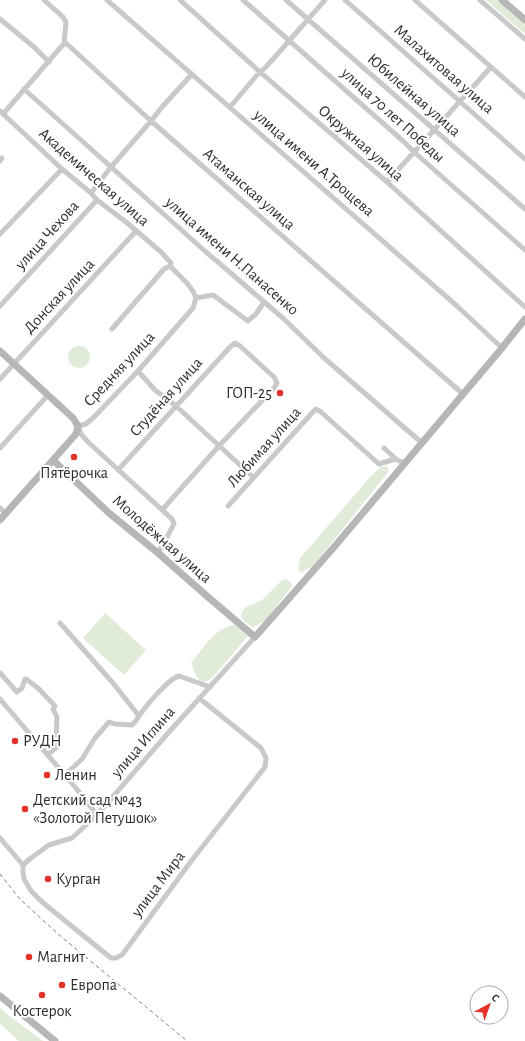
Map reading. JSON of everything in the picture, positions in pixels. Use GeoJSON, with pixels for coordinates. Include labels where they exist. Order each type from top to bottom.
{"type":"FeatureCollection","features":[{"type":"Feature","properties":{"kind":"street"},"geometry":{"type":"LineString","coordinates":[[2,112],[64,44],[66,22],[44,0]]}},
{"type":"Feature","properties":{"kind":"street","name":"улица имени А.Трощева"},"geometry":{"type":"LineString","coordinates":[[107,0],[457,306],[502,348]]}},
{"type":"Feature","properties":{"kind":"street","name":"Окружная улица"},"geometry":{"type":"LineString","coordinates":[[180,0],[260,72],[387,182],[525,307]]}},
{"type":"Feature","properties":{"kind":"street","name":"улица 70 лет Победы"},"geometry":{"type":"LineString","coordinates":[[243,0],[525,250]]}},
{"type":"Feature","properties":{"kind":"street","name":"Юбилейная улица"},"geometry":{"type":"LineString","coordinates":[[286,0],[525,209]]}},
{"type":"Feature","properties":{"kind":"street"},"geometry":{"type":"LineString","coordinates":[[230,107],[325,0]]}},
{"type":"Feature","properties":{"kind":"street","name":"Малахитовая улица"},"geometry":{"type":"LineString","coordinates":[[345,0],[525,159]]}},
{"type":"Feature","properties":{"kind":"street"},"geometry":{"type":"LineString","coordinates":[[415,0],[525,97]]}},
{"type":"Feature","properties":{"kind":"street"},"geometry":{"type":"LineString","coordinates":[[480,0],[525,39]]}},
{"type":"Feature","properties":{"kind":"street"},"geometry":{"type":"LineString","coordinates":[[502,0],[525,20]]}},
{"type":"Feature","properties":{"kind":"street"},"geometry":{"type":"LineString","coordinates":[[0,19],[49,62]]}},
{"type":"Feature","properties":{"kind":"street","name":"Атаманская улица"},"geometry":{"type":"LineString","coordinates":[[64,44],[70,46],[151,121],[463,394]]}},
{"type":"Feature","properties":{"kind":"street"},"geometry":{"type":"LineString","coordinates":[[387,182],[491,67]]}},
{"type":"Feature","properties":{"kind":"street"},"geometry":{"type":"LineString","coordinates":[[91,193],[166,102],[192,74]]}},
{"type":"Feature","properties":{"kind":"street","name":"улица имени Н.Панасенко"},"geometry":{"type":"LineString","coordinates":[[24,89],[422,443]]}},
{"type":"Feature","properties":{"kind":"street","name":"Академическая улица"},"geometry":{"type":"LineString","coordinates":[[2,112],[97,200],[126,222],[161,252],[170,265],[190,286],[196,298]]}},
{"type":"Feature","properties":{"kind":"street"},"geometry":{"type":"LineString","coordinates":[[0,234],[62,169]]}},
{"type":"Feature","properties":{"kind":"street","name":"улица Чехова"},"geometry":{"type":"LineString","coordinates":[[0,306],[97,200]]}},
{"type":"Feature","properties":{"kind":"street","name":"Донская улица"},"geometry":{"type":"LineString","coordinates":[[0,379],[136,231]]}},
{"type":"Feature","properties":{"kind":"street"},"geometry":{"type":"LineString","coordinates":[[112,329],[164,269],[170,265]]}},
{"type":"Feature","properties":{"kind":"street"},"geometry":{"type":"LineString","coordinates":[[196,298],[213,295],[248,321],[256,314],[264,302]]}},
{"type":"Feature","properties":{"kind":"street","name":"Средняя улица"},"geometry":{"type":"LineString","coordinates":[[0,520],[3,511],[76,434],[78,426],[86,424],[94,417],[138,371],[193,308],[196,298]]}},
{"type":"Feature","properties":{"kind":"street"},"geometry":{"type":"LineString","coordinates":[[255,637],[335,546],[525,319]]}},
{"type":"Feature","properties":{"kind":"street","name":"Студёная улица"},"geometry":{"type":"LineString","coordinates":[[118,470],[235,343],[274,377],[277,384],[219,446]]}},
{"type":"Feature","properties":{"kind":"street"},"geometry":{"type":"LineString","coordinates":[[0,351],[73,418],[81,434],[88,442],[172,519],[174,524],[158,553]]}},
{"type":"Feature","properties":{"kind":"street"},"geometry":{"type":"LineString","coordinates":[[138,371],[156,390],[176,406],[254,477]]}},
{"type":"Feature","properties":{"kind":"street"},"geometry":{"type":"LineString","coordinates":[[0,448],[48,395]]}},
{"type":"Feature","properties":{"kind":"street","name":"Любимая улица"},"geometry":{"type":"LineString","coordinates":[[228,506],[316,409],[379,464],[395,459]]}},
{"type":"Feature","properties":{"kind":"street"},"geometry":{"type":"LineString","coordinates":[[162,510],[219,446]]}},
{"type":"Feature","properties":{"kind":"street"},"geometry":{"type":"LineString","coordinates":[[384,448],[395,459],[405,463]]}},
{"type":"Feature","properties":{"kind":"street","name":"Молодёжная улица"},"geometry":{"type":"LineString","coordinates":[[53,460],[110,513],[255,637]]}},
{"type":"Feature","properties":{"kind":"street"},"geometry":{"type":"LineString","coordinates":[[60,623],[113,683],[139,716]]}},
{"type":"Feature","properties":{"kind":"street","name":"улица Иглина"},"geometry":{"type":"LineString","coordinates":[[23,865],[49,845],[72,838],[97,815],[199,698],[255,637]]}},
{"type":"Feature","properties":{"kind":"street"},"geometry":{"type":"LineString","coordinates":[[0,673],[17,692],[22,688],[26,679],[38,688],[55,706],[54,709],[57,717],[56,741],[58,746],[47,754]]}},
{"type":"Feature","properties":{"kind":"street"},"geometry":{"type":"LineString","coordinates":[[65,775],[82,759],[95,738],[109,722],[115,724],[132,725],[136,722],[144,708],[174,678],[179,676],[210,687]]}},
{"type":"Feature","properties":{"kind":"street","name":"улица Мира"},"geometry":{"type":"LineString","coordinates":[[0,838],[23,865],[24,880],[31,891],[42,902],[111,958],[116,958],[122,955],[192,860],[264,768],[266,758],[261,748],[199,698]]}},
{"type":"Feature","properties":{"kind":"street"},"geometry":{"type":"LineString","coordinates":[[0,699],[97,815]]}},
{"type":"Feature","properties":{"kind":"street"},"geometry":{"type":"LineString","coordinates":[[0,996],[55,1041]]}},
{"type":"Feature","properties":{"kind":"green space"},"geometry":{"type":"Polygon","coordinates":[[[486,0],[497,0],[525,25],[525,34],[486,0]]]}},
{"type":"Feature","properties":{"kind":"green space"},"geometry":{"type":"Polygon","coordinates":[[[79,346],[87,349],[90,357],[87,365],[79,368],[71,365],[68,357],[71,349],[79,346]]]}},
{"type":"Feature","properties":{"kind":"green space"},"geometry":{"type":"Polygon","coordinates":[[[387,466],[389,471],[314,565],[301,573],[298,569],[300,558],[373,474],[381,467],[387,466]]]}},
{"type":"Feature","properties":{"kind":"green space"},"geometry":{"type":"Polygon","coordinates":[[[286,579],[291,582],[292,586],[267,619],[252,627],[244,621],[241,616],[242,611],[246,607],[262,600],[281,581],[286,579]]]}},
{"type":"Feature","properties":{"kind":"green space"},"geometry":{"type":"Polygon","coordinates":[[[105,613],[146,650],[124,675],[83,638],[105,613]]]}},
{"type":"Feature","properties":{"kind":"green space"},"geometry":{"type":"Polygon","coordinates":[[[235,625],[248,636],[212,678],[201,682],[197,678],[191,663],[215,634],[235,625]]]}},
{"type":"Feature","properties":{"kind":"green space"},"geometry":{"type":"Polygon","coordinates":[[[0,1008],[43,1041],[19,1041],[0,1024],[0,1008]]]}},
{"type":"Feature","properties":{"kind":"railway"},"geometry":{"type":"LineString","coordinates":[[0,874],[19,898],[58,934],[187,1041]]}},
{"type":"Feature","properties":{"kind":"place","name":"ГОП-25"},"geometry":{"type":"Point","coordinates":[280,393]}},
{"type":"Feature","properties":{"kind":"place","name":"Пятёрочка"},"geometry":{"type":"Point","coordinates":[74,457]}},
{"type":"Feature","properties":{"kind":"place","name":"РУДН"},"geometry":{"type":"Point","coordinates":[15,741]}},
{"type":"Feature","properties":{"kind":"place","name":"Ленин"},"geometry":{"type":"Point","coordinates":[47,775]}},
{"type":"Feature","properties":{"kind":"place","name":"Детский сад №43 «Золотой Петушок»"},"geometry":{"type":"Point","coordinates":[25,809]}},
{"type":"Feature","properties":{"kind":"place","name":"Курган"},"geometry":{"type":"Point","coordinates":[48,879]}},
{"type":"Feature","properties":{"kind":"place","name":"Магнит"},"geometry":{"type":"Point","coordinates":[29,957]}},
{"type":"Feature","properties":{"kind":"place","name":"Европа"},"geometry":{"type":"Point","coordinates":[62,985]}},
{"type":"Feature","properties":{"kind":"place","name":"Костерок"},"geometry":{"type":"Point","coordinates":[42,995]}}]}
